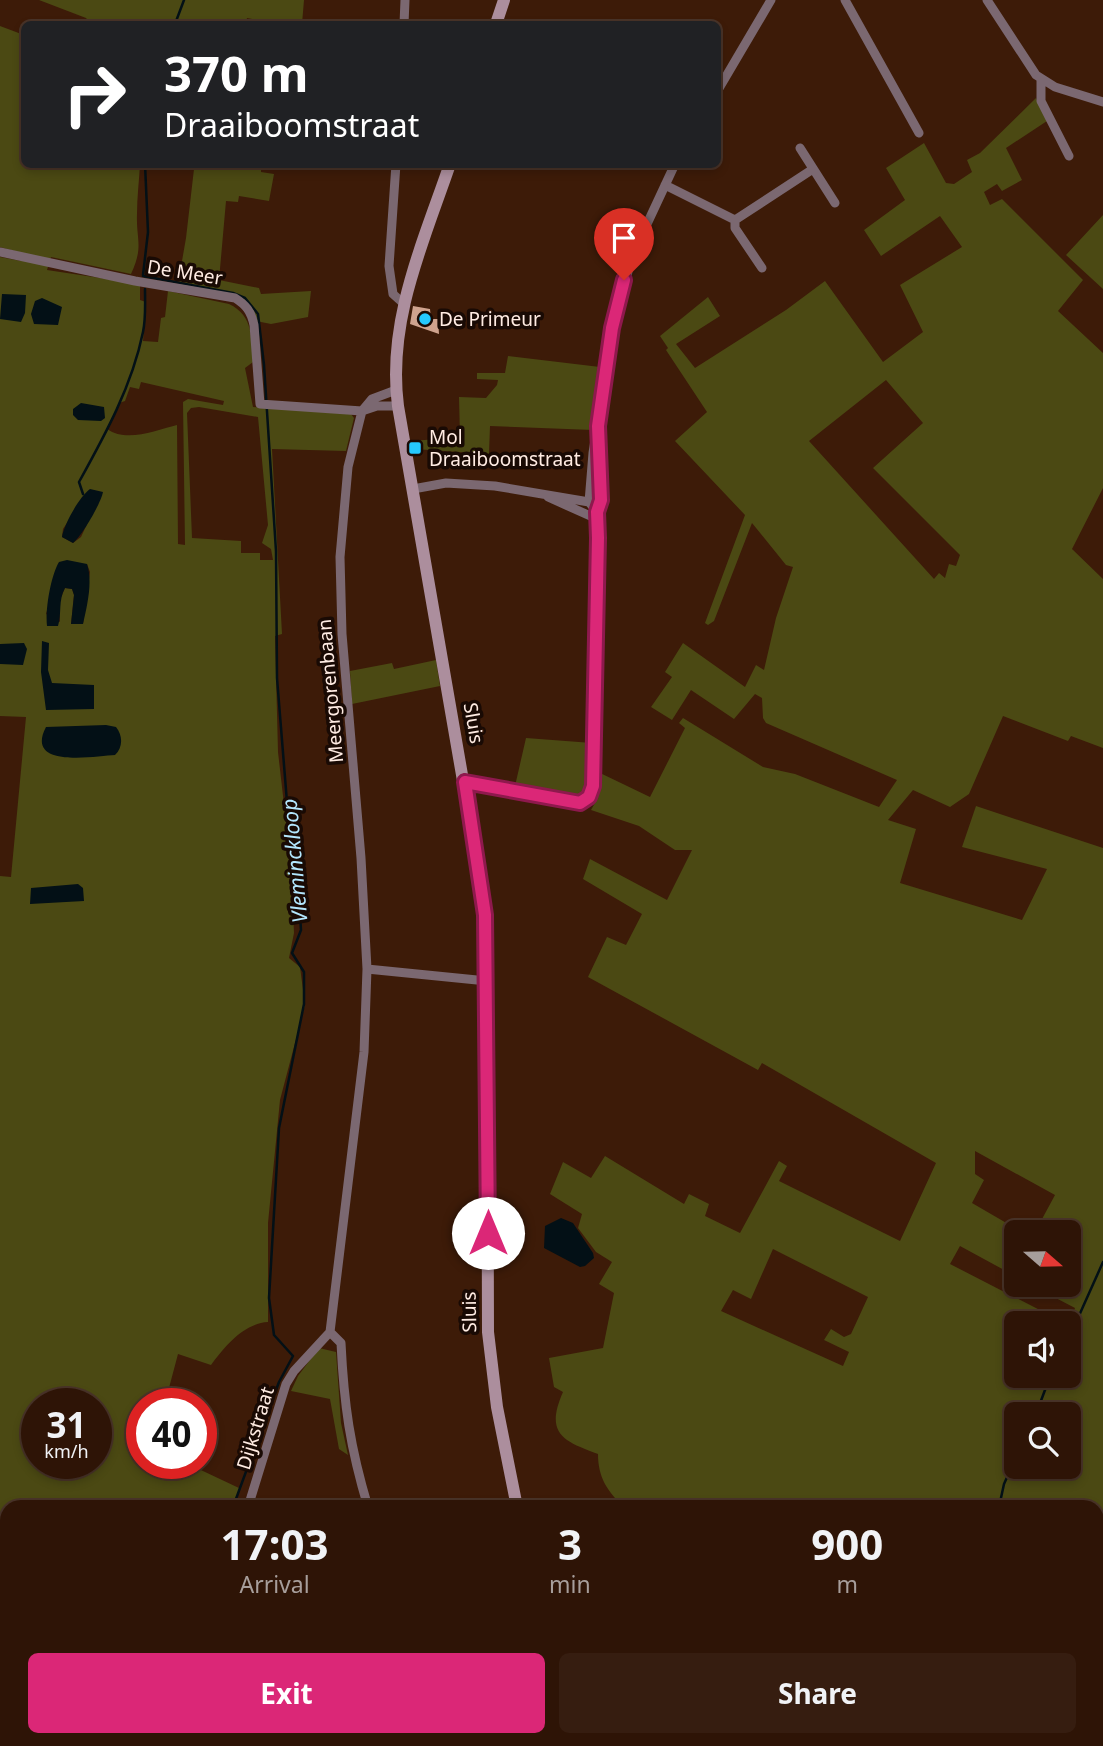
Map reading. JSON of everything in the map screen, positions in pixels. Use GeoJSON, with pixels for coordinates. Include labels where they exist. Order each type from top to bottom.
{"type":"FeatureCollection","features":[{"type":"Feature","properties":{"kind":"street"},"geometry":{"type":"LineString","coordinates":[[404,21],[405,0]]}},
{"type":"Feature","properties":{"kind":"street"},"geometry":{"type":"LineString","coordinates":[[497,21],[504,0]]}},
{"type":"Feature","properties":{"kind":"street"},"geometry":{"type":"LineString","coordinates":[[721,85],[771,0]]}},
{"type":"Feature","properties":{"kind":"street"},"geometry":{"type":"LineString","coordinates":[[845,0],[919,133]]}},
{"type":"Feature","properties":{"kind":"street"},"geometry":{"type":"LineString","coordinates":[[987,0],[1041,80],[1103,102]]}},
{"type":"Feature","properties":{"kind":"street"},"geometry":{"type":"LineString","coordinates":[[1041,80],[1041,101],[1069,156]]}},
{"type":"Feature","properties":{"kind":"street"},"geometry":{"type":"LineString","coordinates":[[800,148],[835,203]]}},
{"type":"Feature","properties":{"kind":"street"},"geometry":{"type":"LineString","coordinates":[[396,168],[389,266],[393,294],[403,303]]}},
{"type":"Feature","properties":{"kind":"street","name":"Sluis"},"geometry":{"type":"LineString","coordinates":[[449,168],[403,303],[397,341],[396,390],[483,896],[487,981],[488,1332],[497,1408],[516,1500]]}},
{"type":"Feature","properties":{"kind":"street"},"geometry":{"type":"LineString","coordinates":[[597,515],[589,502],[593,453],[612,328],[633,254],[673,168]]}},
{"type":"Feature","properties":{"kind":"street"},"geometry":{"type":"LineString","coordinates":[[762,268],[735,228],[736,220],[813,169]]}},
{"type":"Feature","properties":{"kind":"street"},"geometry":{"type":"LineString","coordinates":[[665,185],[736,220]]}},
{"type":"Feature","properties":{"kind":"street","name":"De Meer"},"geometry":{"type":"LineString","coordinates":[[0,252],[135,281],[235,298],[245,304],[254,325],[260,404],[362,411]]}},
{"type":"Feature","properties":{"kind":"street"},"geometry":{"type":"LineString","coordinates":[[362,411],[372,399],[396,390]]}},
{"type":"Feature","properties":{"kind":"street"},"geometry":{"type":"LineString","coordinates":[[362,411],[377,406],[398,405]]}},
{"type":"Feature","properties":{"kind":"street","name":"Meergorenbaan"},"geometry":{"type":"LineString","coordinates":[[362,411],[348,467],[339,592],[362,858],[367,970],[364,1052],[330,1332],[341,1343],[344,1406],[349,1440],[366,1500]]}},
{"type":"Feature","properties":{"kind":"street"},"geometry":{"type":"LineString","coordinates":[[465,782],[580,803],[589,797],[593,786],[596,737],[597,515],[601,500],[598,426]]}},
{"type":"Feature","properties":{"kind":"street"},"geometry":{"type":"LineString","coordinates":[[413,489],[446,483],[469,484],[589,502]]}},
{"type":"Feature","properties":{"kind":"street"},"geometry":{"type":"LineString","coordinates":[[547,496],[571,510],[597,515]]}},
{"type":"Feature","properties":{"kind":"street"},"geometry":{"type":"LineString","coordinates":[[367,970],[487,981]]}},
{"type":"Feature","properties":{"kind":"street","name":"Dijkstraat"},"geometry":{"type":"LineString","coordinates":[[250,1500],[286,1384],[294,1371],[330,1332]]}},
{"type":"Feature","properties":{"kind":"shaded area"},"geometry":{"type":"Polygon","coordinates":[[[39,0],[304,0],[302,21],[264,21],[247,18],[246,21],[88,21],[39,0]]]}},
{"type":"Feature","properties":{"kind":"shaded area"},"geometry":{"type":"Polygon","coordinates":[[[0,26],[21,34],[21,168],[140,168],[138,250],[131,274],[51,257],[47,270],[140,284],[140,300],[146,302],[143,341],[158,342],[168,291],[229,304],[243,315],[250,329],[253,362],[245,368],[253,407],[351,414],[354,418],[346,451],[272,449],[282,634],[275,636],[278,752],[291,866],[294,933],[289,958],[300,967],[305,1005],[280,1100],[268,1223],[268,1322],[259,1323],[243,1331],[211,1365],[178,1354],[169,1388],[126,1388],[126,1479],[217,1478],[239,1488],[237,1500],[0,1500],[0,876],[11,877],[26,717],[0,716],[0,257],[21,261],[22,253],[0,247],[0,26]],[[141,382],[139,389],[130,387],[125,401],[119,403],[107,429],[123,435],[132,435],[177,425],[178,544],[185,545],[183,402],[188,399],[223,405],[224,401],[141,382]],[[199,407],[191,408],[187,413],[192,538],[241,541],[241,553],[260,553],[260,560],[273,560],[271,549],[262,543],[268,525],[258,417],[199,407]],[[80,503],[63,529],[62,537],[73,543],[81,537],[95,507],[80,503]],[[87,564],[49,604],[46,614],[60,622],[59,602],[65,588],[72,589],[74,595],[71,624],[83,624],[90,572],[87,564]]]}},
{"type":"Feature","properties":{"kind":"shaded area"},"geometry":{"type":"Polygon","coordinates":[[[1036,98],[1047,121],[1006,148],[1022,180],[1002,191],[997,184],[984,192],[990,205],[1002,199],[1083,280],[1058,311],[1103,353],[1103,488],[1072,549],[1103,579],[1103,748],[1071,736],[1068,741],[1003,716],[969,794],[950,807],[913,790],[888,820],[916,829],[900,883],[1022,920],[1047,869],[962,847],[976,806],[1103,848],[1103,1500],[618,1500],[605,1483],[598,1454],[566,1439],[557,1426],[556,1417],[563,1392],[554,1387],[549,1358],[603,1348],[614,1293],[599,1284],[612,1262],[596,1252],[578,1228],[582,1214],[550,1194],[563,1162],[591,1178],[605,1156],[684,1204],[689,1194],[709,1204],[705,1216],[740,1233],[779,1161],[787,1166],[779,1181],[900,1241],[936,1163],[762,1063],[758,1070],[588,977],[607,937],[626,945],[642,914],[583,879],[590,859],[667,900],[692,850],[675,850],[639,826],[591,810],[596,801],[598,772],[650,797],[685,728],[679,723],[683,718],[763,767],[795,774],[879,807],[897,780],[766,723],[763,718],[762,698],[755,694],[734,719],[691,690],[672,720],[651,707],[672,677],[665,672],[683,643],[745,687],[756,665],[764,670],[776,618],[793,567],[786,565],[752,523],[714,621],[708,625],[705,623],[745,515],[675,441],[707,412],[666,350],[668,348],[660,336],[708,297],[720,316],[676,344],[695,368],[786,310],[825,281],[883,362],[923,332],[900,285],[962,247],[940,216],[881,256],[864,230],[905,200],[886,168],[924,143],[946,183],[954,184],[972,172],[967,160],[980,153],[1036,98]],[[886,380],[809,441],[934,579],[939,573],[945,578],[949,564],[956,566],[960,555],[873,468],[923,423],[886,380]],[[773,1249],[751,1299],[733,1290],[721,1311],[843,1366],[849,1352],[824,1340],[831,1329],[844,1337],[851,1334],[868,1297],[773,1249]]]}},
{"type":"Feature","properties":{"kind":"shaded area"},"geometry":{"type":"Polygon","coordinates":[[[186,168],[261,168],[261,172],[274,174],[269,201],[239,196],[238,202],[226,201],[219,280],[259,288],[261,294],[311,291],[308,317],[271,324],[256,321],[247,306],[178,284],[194,169],[186,168]]]}},
{"type":"Feature","properties":{"kind":"shaded area"},"geometry":{"type":"Polygon","coordinates":[[[1103,215],[1103,289],[1066,255],[1103,215]]]}},
{"type":"Feature","properties":{"kind":"shaded area"},"geometry":{"type":"Polygon","coordinates":[[[2,294],[26,295],[25,313],[21,322],[0,319],[2,294]]]}},
{"type":"Feature","properties":{"kind":"shaded area"},"geometry":{"type":"Polygon","coordinates":[[[42,298],[62,307],[58,325],[34,324],[31,314],[35,301],[42,298]]]}},
{"type":"Feature","properties":{"kind":"shaded area"},"geometry":{"type":"Polygon","coordinates":[[[508,356],[600,367],[593,430],[490,426],[489,454],[414,449],[412,441],[460,436],[459,397],[486,398],[498,380],[477,379],[477,373],[505,373],[508,356]]]}},
{"type":"Feature","properties":{"kind":"shaded area"},"geometry":{"type":"Polygon","coordinates":[[[81,403],[104,407],[105,418],[101,421],[78,420],[73,415],[73,409],[81,403]]]}},
{"type":"Feature","properties":{"kind":"shaded area"},"geometry":{"type":"Polygon","coordinates":[[[90,489],[103,492],[102,497],[86,527],[73,543],[62,537],[63,531],[77,504],[90,489]]]}},
{"type":"Feature","properties":{"kind":"shaded area"},"geometry":{"type":"Polygon","coordinates":[[[67,560],[87,564],[89,571],[88,602],[83,624],[71,624],[74,595],[72,589],[65,588],[58,626],[47,626],[53,575],[59,562],[67,560]]]}},
{"type":"Feature","properties":{"kind":"shaded area"},"geometry":{"type":"Polygon","coordinates":[[[42,641],[49,643],[48,670],[52,683],[94,685],[94,709],[46,710],[41,672],[42,641]]]}},
{"type":"Feature","properties":{"kind":"shaded area"},"geometry":{"type":"Polygon","coordinates":[[[24,643],[27,649],[23,665],[0,664],[0,644],[24,643]]]}},
{"type":"Feature","properties":{"kind":"shaded area"},"geometry":{"type":"Polygon","coordinates":[[[436,660],[440,686],[352,704],[350,671],[392,663],[394,669],[436,660]]]}},
{"type":"Feature","properties":{"kind":"shaded area"},"geometry":{"type":"Polygon","coordinates":[[[46,727],[116,727],[120,734],[121,745],[115,755],[79,758],[53,755],[45,749],[42,740],[46,727]]]}},
{"type":"Feature","properties":{"kind":"shaded area"},"geometry":{"type":"Polygon","coordinates":[[[526,738],[592,743],[589,789],[582,795],[571,796],[515,786],[526,738]]]}},
{"type":"Feature","properties":{"kind":"shaded area"},"geometry":{"type":"Polygon","coordinates":[[[78,884],[83,888],[84,901],[30,904],[31,888],[78,884]]]}},
{"type":"Feature","properties":{"kind":"shaded area"},"geometry":{"type":"Polygon","coordinates":[[[561,1218],[573,1223],[593,1253],[594,1258],[585,1266],[580,1267],[544,1248],[545,1226],[561,1218]]]}},
{"type":"Feature","properties":{"kind":"shaded area"},"geometry":{"type":"Polygon","coordinates":[[[319,1348],[336,1352],[341,1423],[348,1455],[339,1449],[330,1399],[291,1391],[298,1376],[319,1348]]]}},
{"type":"Feature","properties":{"kind":"building","name":"De Primeur"},"geometry":{"type":"Polygon","coordinates":[[[413,306],[430,309],[431,319],[438,319],[439,334],[410,324],[413,306]]]}},
{"type":"Feature","properties":{"kind":"waterway","name":"Vleminckloop"},"geometry":{"type":"LineString","coordinates":[[176,21],[184,0]]}},
{"type":"Feature","properties":{"kind":"waterway","name":"Vleminckloop"},"geometry":{"type":"LineString","coordinates":[[143,275],[148,232],[145,168]]}},
{"type":"Feature","properties":{"kind":"waterway","name":"Vleminckloop"},"geometry":{"type":"LineString","coordinates":[[143,276],[233,293],[245,298],[258,314],[264,365],[276,551],[277,678],[293,877],[301,930],[292,953],[304,972],[304,1004],[279,1128],[269,1298],[274,1335],[293,1356],[279,1382],[236,1500]]}},
{"type":"Feature","properties":{"kind":"waterway"},"geometry":{"type":"LineString","coordinates":[[83,494],[79,482],[117,410],[132,372],[145,321],[145,289]]}},
{"type":"Feature","properties":{"kind":"waterway"},"geometry":{"type":"LineString","coordinates":[[1081,1311],[1103,1262]]}},
{"type":"Feature","properties":{"kind":"waterway"},"geometry":{"type":"LineString","coordinates":[[1040,1402],[1045,1390]]}},
{"type":"Feature","properties":{"kind":"waterway"},"geometry":{"type":"LineString","coordinates":[[1001,1500],[1006,1479]]}},
{"type":"Feature","properties":{"kind":"place","name":"De Primeur"},"geometry":{"type":"Point","coordinates":[425,319]}},
{"type":"Feature","properties":{"kind":"place","name":"Mol Draaiboomstraat"},"geometry":{"type":"Point","coordinates":[415,448]}},
{"type":"Feature","properties":{"kind":"route"},"geometry":{"type":"LineString","coordinates":[[488,1233],[485,915],[465,782],[580,803],[589,797],[593,786],[596,737],[597,512],[601,500],[598,426],[612,328],[624,280]]}}]}
